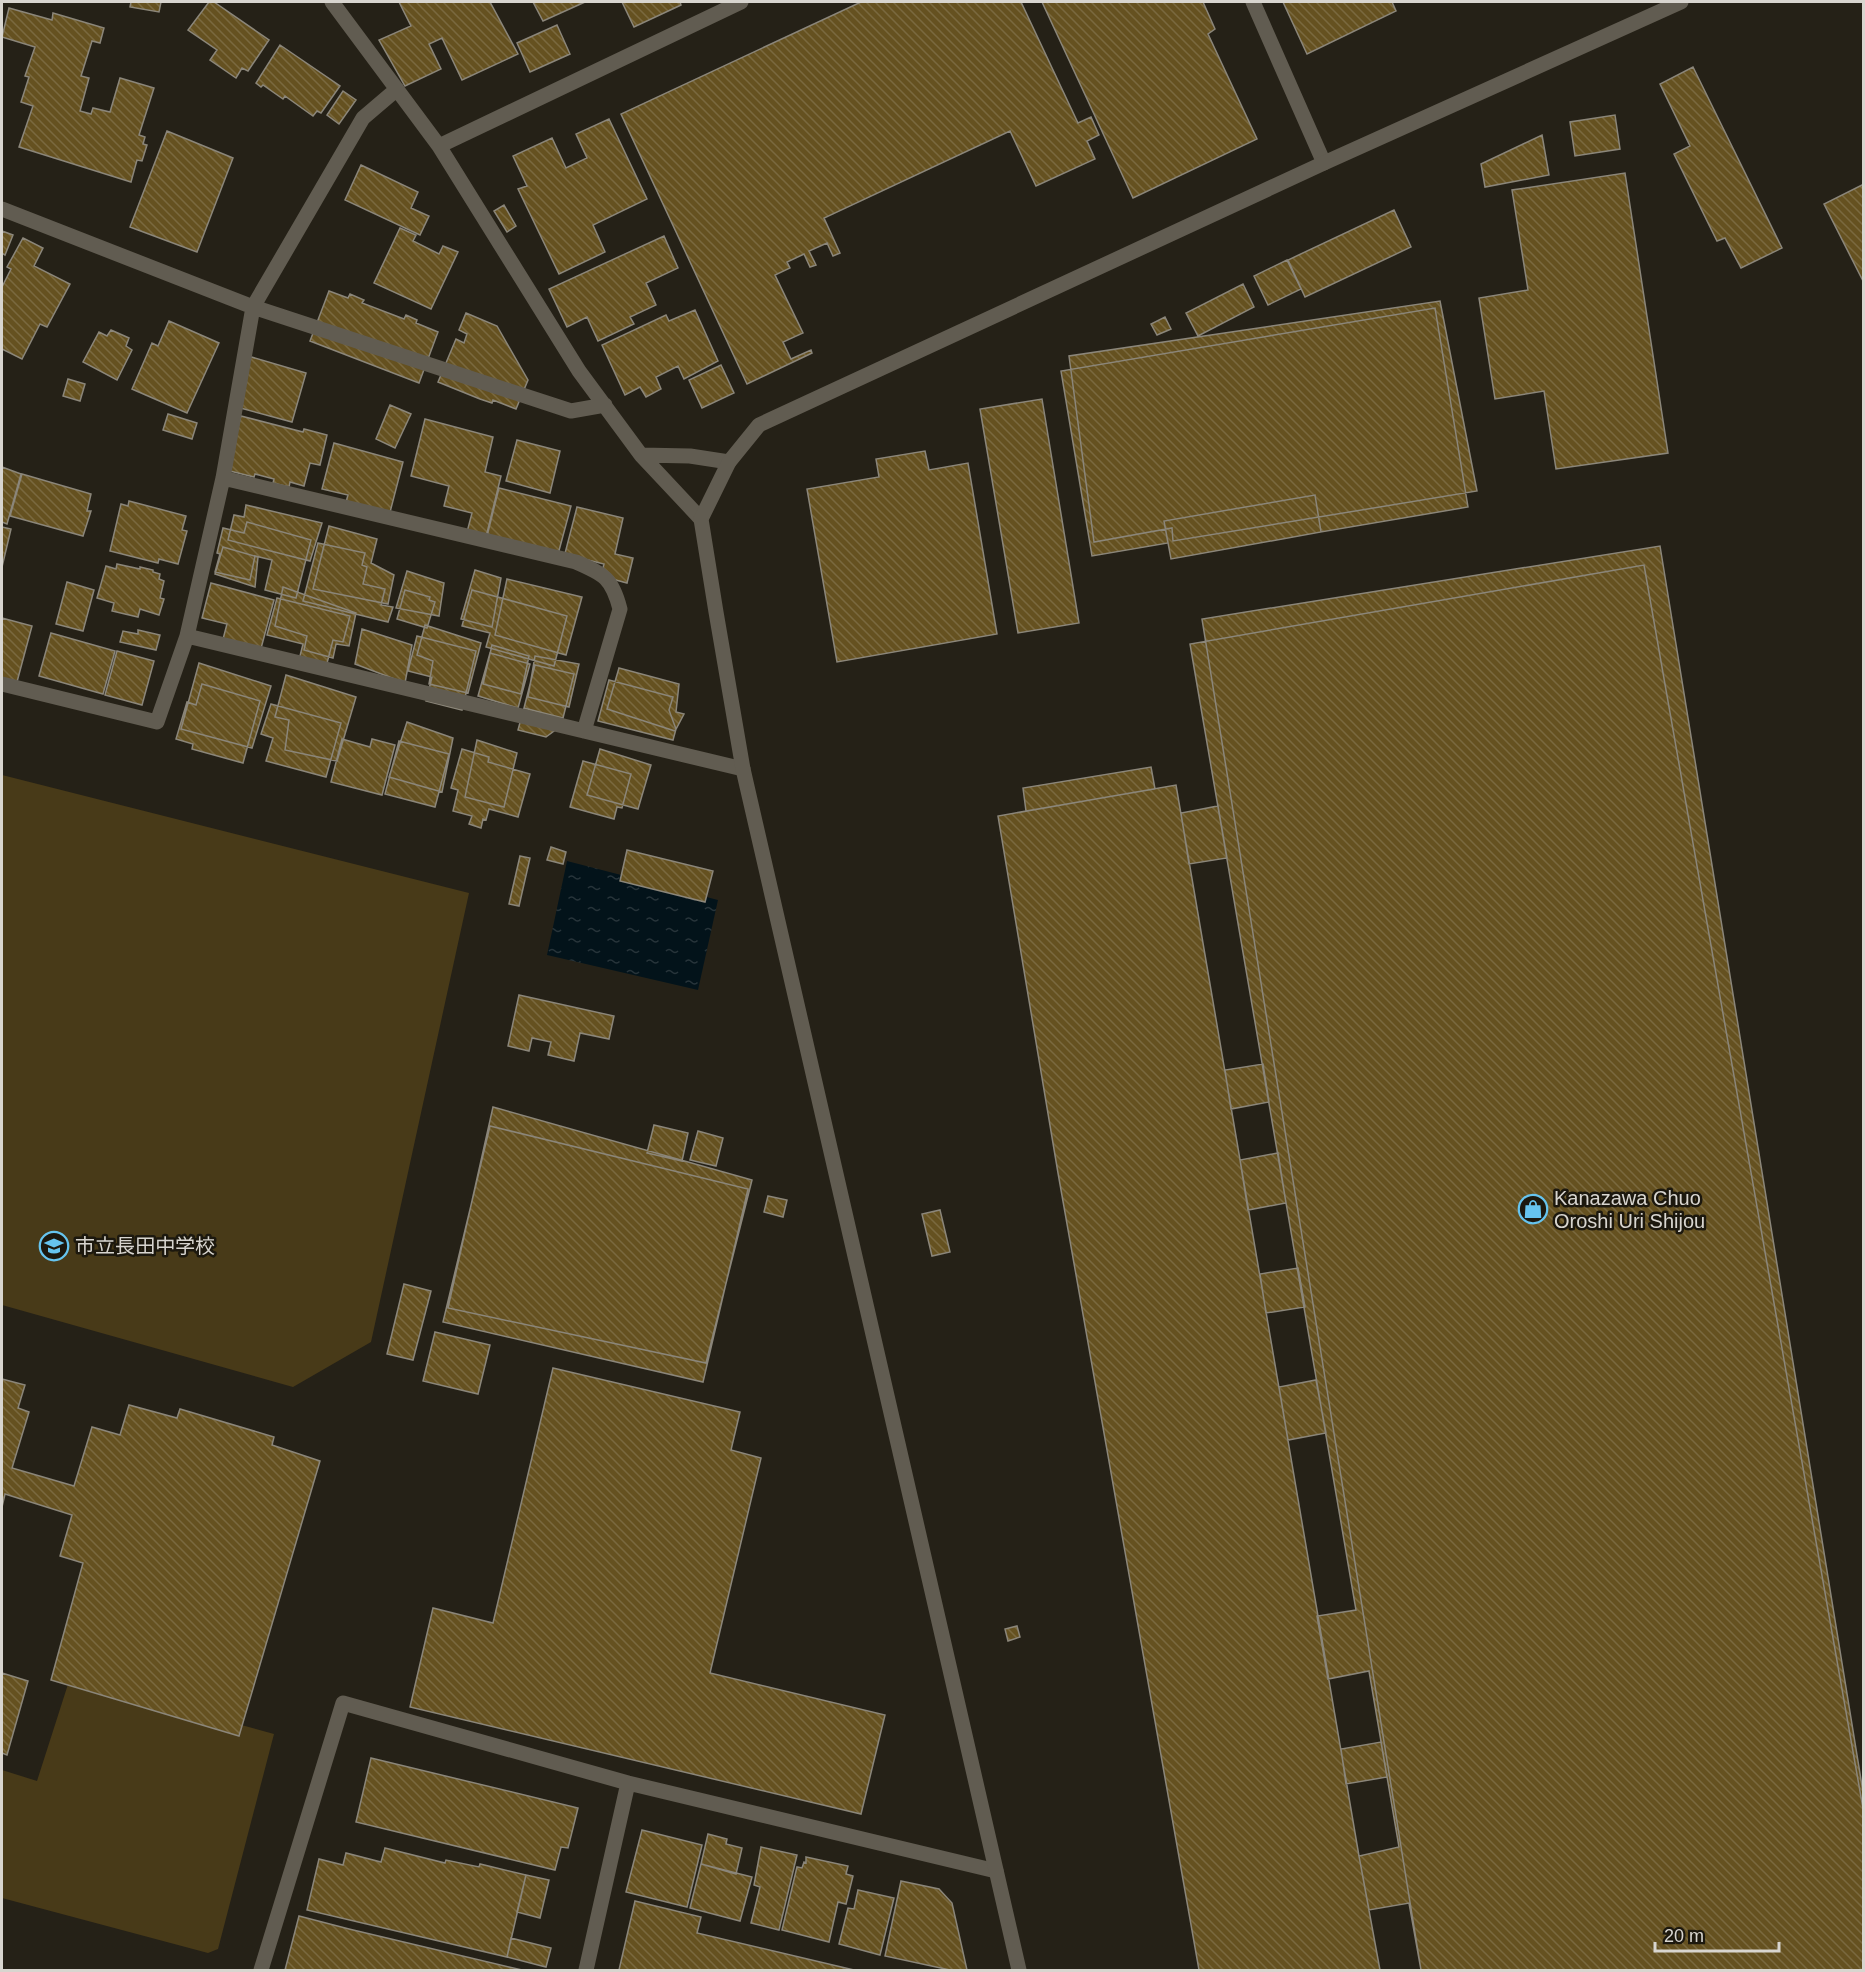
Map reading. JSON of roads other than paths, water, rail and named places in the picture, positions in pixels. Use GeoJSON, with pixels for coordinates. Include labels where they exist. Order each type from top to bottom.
{"type":"FeatureCollection","features":[{"type":"Feature","properties":{"kind":"street"},"geometry":{"type":"LineString","coordinates":[[332,2],[439,146],[579,371],[641,455],[701,519],[743,769],[1019,1971]]}},
{"type":"Feature","properties":{"kind":"street"},"geometry":{"type":"LineString","coordinates":[[439,146],[741,2]]}},
{"type":"Feature","properties":{"kind":"street"},"geometry":{"type":"LineString","coordinates":[[1253,2],[1324,163]]}},
{"type":"Feature","properties":{"kind":"street"},"geometry":{"type":"LineString","coordinates":[[701,519],[729,462],[759,425],[1324,163],[1681,2]]}},
{"type":"Feature","properties":{"kind":"street"},"geometry":{"type":"LineString","coordinates":[[2,684],[157,722],[187,636],[223,478],[253,307],[363,118],[397,89]]}},
{"type":"Feature","properties":{"kind":"street"},"geometry":{"type":"LineString","coordinates":[[2,209],[253,307],[571,411],[605,405]]}},
{"type":"Feature","properties":{"kind":"street"},"geometry":{"type":"LineString","coordinates":[[641,455],[690,456],[729,462]]}},
{"type":"Feature","properties":{"kind":"street"},"geometry":{"type":"LineString","coordinates":[[223,478],[576,562],[600,572],[615,590],[620,609],[584,731]]}},
{"type":"Feature","properties":{"kind":"street"},"geometry":{"type":"LineString","coordinates":[[187,636],[743,769]]}},
{"type":"Feature","properties":{"kind":"street"},"geometry":{"type":"LineString","coordinates":[[261,1971],[343,1703],[628,1784],[996,1871]]}},
{"type":"Feature","properties":{"kind":"street"},"geometry":{"type":"LineString","coordinates":[[586,1971],[628,1784]]}},
{"type":"Feature","properties":{"kind":"water"},"geometry":{"type":"Polygon","coordinates":[[[567,861],[718,900],[698,990],[547,955],[567,861]]]}},
{"type":"Feature","properties":{"kind":"place","name":"Kanazawa Chuo Oroshi Uri Shijou"},"geometry":{"type":"Point","coordinates":[1533,1209]}},
{"type":"Feature","properties":{"kind":"place","name":"市立長田中学校"},"geometry":{"type":"Point","coordinates":[54,1246]}}]}
